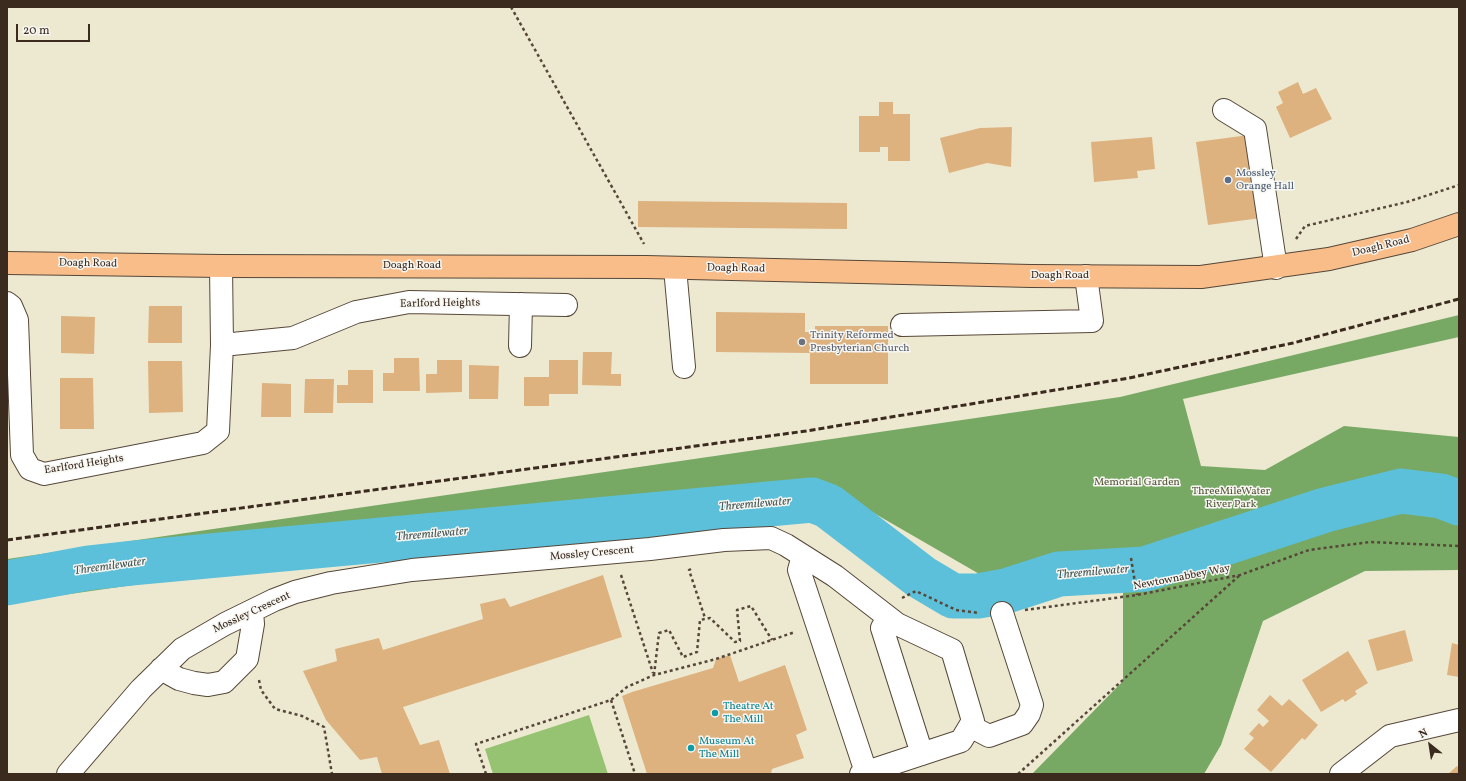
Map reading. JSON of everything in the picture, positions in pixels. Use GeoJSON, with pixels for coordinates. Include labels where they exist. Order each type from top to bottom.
{"type":"FeatureCollection","features":[{"type":"Feature","properties":{"kind":"main road","name":"Doagh Road"},"geometry":{"type":"LineString","coordinates":[[7,263],[221,266],[646,267],[1201,277],[1329,260],[1412,240],[1459,224]]}},
{"type":"Feature","properties":{"kind":"street"},"geometry":{"type":"LineString","coordinates":[[1224,110],[1255,129],[1276,268]]}},
{"type":"Feature","properties":{"kind":"street","name":"Earlford Heights"},"geometry":{"type":"LineString","coordinates":[[7,303],[11,306],[17,320],[22,455],[30,469],[44,474],[203,443],[218,431],[222,345],[221,266]]}},
{"type":"Feature","properties":{"kind":"street"},"geometry":{"type":"LineString","coordinates":[[675,268],[684,367]]}},
{"type":"Feature","properties":{"kind":"street"},"geometry":{"type":"LineString","coordinates":[[902,325],[1092,321],[1086,276]]}},
{"type":"Feature","properties":{"kind":"street","name":"Earlford Heights"},"geometry":{"type":"LineString","coordinates":[[222,345],[293,338],[356,312],[409,302],[566,305]]}},
{"type":"Feature","properties":{"kind":"street"},"geometry":{"type":"LineString","coordinates":[[520,346],[521,304]]}},
{"type":"Feature","properties":{"kind":"street","name":"Mossley Crescent"},"geometry":{"type":"LineString","coordinates":[[68,774],[123,708],[182,649],[225,624],[274,600],[295,592],[331,583],[419,570],[650,549],[724,540],[771,538],[786,545],[835,576],[897,624],[952,650],[973,721],[970,726]]}},
{"type":"Feature","properties":{"kind":"street"},"geometry":{"type":"LineString","coordinates":[[803,556],[799,570],[863,773],[961,741],[970,726],[989,736],[1022,724],[1029,714],[1032,705],[1002,613]]}},
{"type":"Feature","properties":{"kind":"street"},"geometry":{"type":"LineString","coordinates":[[161,669],[179,679],[194,683],[208,685],[224,682],[247,659],[253,624],[252,611]]}},
{"type":"Feature","properties":{"kind":"street"},"geometry":{"type":"LineString","coordinates":[[888,618],[882,628],[922,754]]}},
{"type":"Feature","properties":{"kind":"street"},"geometry":{"type":"LineString","coordinates":[[1341,774],[1390,736],[1459,720]]}},
{"type":"Feature","properties":{"kind":"path"},"geometry":{"type":"LineString","coordinates":[[511,7],[643,242],[646,267]]}},
{"type":"Feature","properties":{"kind":"path"},"geometry":{"type":"LineString","coordinates":[[1276,268],[1305,226],[1407,202],[1459,185]]}},
{"type":"Feature","properties":{"kind":"path","name":"Newtownabbey Way"},"geometry":{"type":"LineString","coordinates":[[911,594],[916,591],[956,610],[990,615],[1137,594],[1240,575],[1309,550],[1370,542],[1459,546]]}},
{"type":"Feature","properties":{"kind":"path"},"geometry":{"type":"LineString","coordinates":[[1132,558],[1137,594]]}},
{"type":"Feature","properties":{"kind":"path"},"geometry":{"type":"LineString","coordinates":[[697,567],[689,570],[705,619]]}},
{"type":"Feature","properties":{"kind":"path"},"geometry":{"type":"LineString","coordinates":[[620,572],[654,675]]}},
{"type":"Feature","properties":{"kind":"path"},"geometry":{"type":"LineString","coordinates":[[1018,774],[1240,575]]}},
{"type":"Feature","properties":{"kind":"path"},"geometry":{"type":"LineString","coordinates":[[486,774],[476,744],[611,700],[627,687],[654,675],[716,659],[772,640],[752,606],[736,610],[740,641],[735,642],[710,618],[700,620],[697,652],[683,657],[669,630],[659,633],[654,675]]}},
{"type":"Feature","properties":{"kind":"path"},"geometry":{"type":"LineString","coordinates":[[259,677],[261,690],[275,709],[302,716],[324,727],[332,774]]}},
{"type":"Feature","properties":{"kind":"path"},"geometry":{"type":"LineString","coordinates":[[611,700],[635,774]]}},
{"type":"Feature","properties":{"kind":"green space","name":"ThreeMileWater River Park"},"geometry":{"type":"Polygon","coordinates":[[[1459,315],[1459,337],[1183,399],[1201,466],[1265,470],[1344,426],[1459,437],[1459,570],[1365,571],[1263,621],[1221,745],[1204,774],[1032,774],[1123,681],[1123,561],[981,575],[827,486],[7,603],[7,559],[1120,397],[1459,315]]]}},
{"type":"Feature","properties":{"kind":"green space"},"geometry":{"type":"Polygon","coordinates":[[[589,715],[608,774],[493,774],[485,749],[589,715]]]}},
{"type":"Feature","properties":{"kind":"building"},"geometry":{"type":"Polygon","coordinates":[[[1298,82],[1303,94],[1316,88],[1332,119],[1290,138],[1276,107],[1283,103],[1278,92],[1298,82]]]}},
{"type":"Feature","properties":{"kind":"building"},"geometry":{"type":"Polygon","coordinates":[[[879,102],[893,102],[893,114],[910,114],[910,161],[888,161],[888,147],[880,147],[880,152],[859,152],[859,116],[879,116],[879,102]]]}},
{"type":"Feature","properties":{"kind":"building"},"geometry":{"type":"Polygon","coordinates":[[[1012,127],[1011,167],[987,163],[949,173],[940,138],[980,128],[1012,127]]]}},
{"type":"Feature","properties":{"kind":"building","name":"Mossley Orange Hall"},"geometry":{"type":"Polygon","coordinates":[[[1249,135],[1261,218],[1208,225],[1196,142],[1249,135]]]}},
{"type":"Feature","properties":{"kind":"building"},"geometry":{"type":"Polygon","coordinates":[[[1152,137],[1155,169],[1137,171],[1138,178],[1094,182],[1091,142],[1152,137]]]}},
{"type":"Feature","properties":{"kind":"building"},"geometry":{"type":"Polygon","coordinates":[[[638,201],[847,203],[847,229],[638,227],[638,201]]]}},
{"type":"Feature","properties":{"kind":"building"},"geometry":{"type":"Polygon","coordinates":[[[149,306],[182,306],[182,343],[148,343],[149,306]]]}},
{"type":"Feature","properties":{"kind":"building","name":"Trinity Reformed Presbyterian Church"},"geometry":{"type":"Polygon","coordinates":[[[716,312],[805,313],[805,332],[815,332],[815,326],[888,326],[888,384],[810,384],[810,353],[716,352],[716,312]]]}},
{"type":"Feature","properties":{"kind":"building"},"geometry":{"type":"Polygon","coordinates":[[[61,316],[95,317],[94,354],[61,353],[61,316]]]}},
{"type":"Feature","properties":{"kind":"building"},"geometry":{"type":"Polygon","coordinates":[[[583,352],[612,352],[611,374],[621,374],[621,386],[582,385],[583,352]]]}},
{"type":"Feature","properties":{"kind":"building"},"geometry":{"type":"Polygon","coordinates":[[[394,358],[419,358],[420,391],[383,391],[383,373],[394,373],[394,358]]]}},
{"type":"Feature","properties":{"kind":"building"},"geometry":{"type":"Polygon","coordinates":[[[437,360],[462,360],[462,392],[426,393],[426,374],[437,374],[437,360]]]}},
{"type":"Feature","properties":{"kind":"building"},"geometry":{"type":"Polygon","coordinates":[[[549,360],[578,360],[578,394],[549,394],[549,406],[524,406],[524,377],[549,377],[549,360]]]}},
{"type":"Feature","properties":{"kind":"building"},"geometry":{"type":"Polygon","coordinates":[[[148,361],[182,361],[183,412],[149,413],[148,361]]]}},
{"type":"Feature","properties":{"kind":"building"},"geometry":{"type":"Polygon","coordinates":[[[469,365],[499,366],[498,399],[469,399],[469,365]]]}},
{"type":"Feature","properties":{"kind":"building"},"geometry":{"type":"Polygon","coordinates":[[[348,370],[373,370],[373,403],[337,403],[337,385],[348,385],[348,370]]]}},
{"type":"Feature","properties":{"kind":"building"},"geometry":{"type":"Polygon","coordinates":[[[60,378],[93,378],[94,429],[60,429],[60,378]]]}},
{"type":"Feature","properties":{"kind":"building"},"geometry":{"type":"Polygon","coordinates":[[[305,379],[334,379],[333,413],[304,413],[305,379]]]}},
{"type":"Feature","properties":{"kind":"building"},"geometry":{"type":"Polygon","coordinates":[[[262,383],[291,384],[291,417],[261,417],[262,383]]]}},
{"type":"Feature","properties":{"kind":"building"},"geometry":{"type":"Polygon","coordinates":[[[603,575],[622,637],[403,707],[420,745],[439,740],[450,774],[382,774],[377,757],[360,760],[326,720],[303,671],[337,661],[335,649],[379,638],[383,650],[483,619],[480,604],[505,598],[510,607],[603,575]]]}},
{"type":"Feature","properties":{"kind":"building"},"geometry":{"type":"Polygon","coordinates":[[[1405,630],[1413,661],[1377,671],[1368,640],[1405,630]]]}},
{"type":"Feature","properties":{"kind":"building"},"geometry":{"type":"Polygon","coordinates":[[[1452,643],[1459,645],[1459,677],[1447,675],[1452,643]]]}},
{"type":"Feature","properties":{"kind":"building"},"geometry":{"type":"Polygon","coordinates":[[[1348,651],[1368,683],[1355,691],[1357,694],[1345,702],[1343,699],[1321,712],[1302,680],[1348,651]]]}},
{"type":"Feature","properties":{"kind":"building","name":"Theatre At The Mill"},"geometry":{"type":"Polygon","coordinates":[[[730,655],[739,682],[785,665],[807,730],[796,735],[804,758],[772,769],[771,774],[647,774],[622,696],[713,668],[716,659],[730,655]]]}},
{"type":"Feature","properties":{"kind":"building"},"geometry":{"type":"Polygon","coordinates":[[[1270,695],[1282,706],[1289,699],[1318,725],[1305,740],[1302,738],[1271,772],[1244,749],[1254,738],[1249,734],[1259,723],[1263,727],[1269,721],[1257,710],[1270,695]]]}},
{"type":"Feature","properties":{"kind":"building"},"geometry":{"type":"Polygon","coordinates":[[[1457,766],[1459,768],[1459,774],[1448,774],[1457,766]]]}},
{"type":"Feature","properties":{"kind":"waterway","name":"Threemilewater"},"geometry":{"type":"LineString","coordinates":[[7,583],[88,568],[133,563],[812,500],[828,506],[921,577],[953,596],[978,596],[1006,591],[1059,574],[1145,569],[1325,510],[1401,491],[1441,496],[1459,503]]}},
{"type":"Feature","properties":{"kind":"railway"},"geometry":{"type":"LineString","coordinates":[[7,540],[806,431],[1129,378],[1293,343],[1459,299]]}},
{"type":"Feature","properties":{"kind":"place","name":"Mossley Orange Hall"},"geometry":{"type":"Point","coordinates":[1228,180]}},
{"type":"Feature","properties":{"kind":"place","name":"Trinity Reformed Presbyterian Church"},"geometry":{"type":"Point","coordinates":[802,342]}},
{"type":"Feature","properties":{"kind":"place","name":"Theatre At The Mill"},"geometry":{"type":"Point","coordinates":[715,713]}},
{"type":"Feature","properties":{"kind":"place","name":"Museum At The Mill"},"geometry":{"type":"Point","coordinates":[691,748]}},
{"type":"Feature","properties":{"kind":"park label","name":"Memorial Garden"},"geometry":{"type":"Point","coordinates":[1137,483]}}]}
